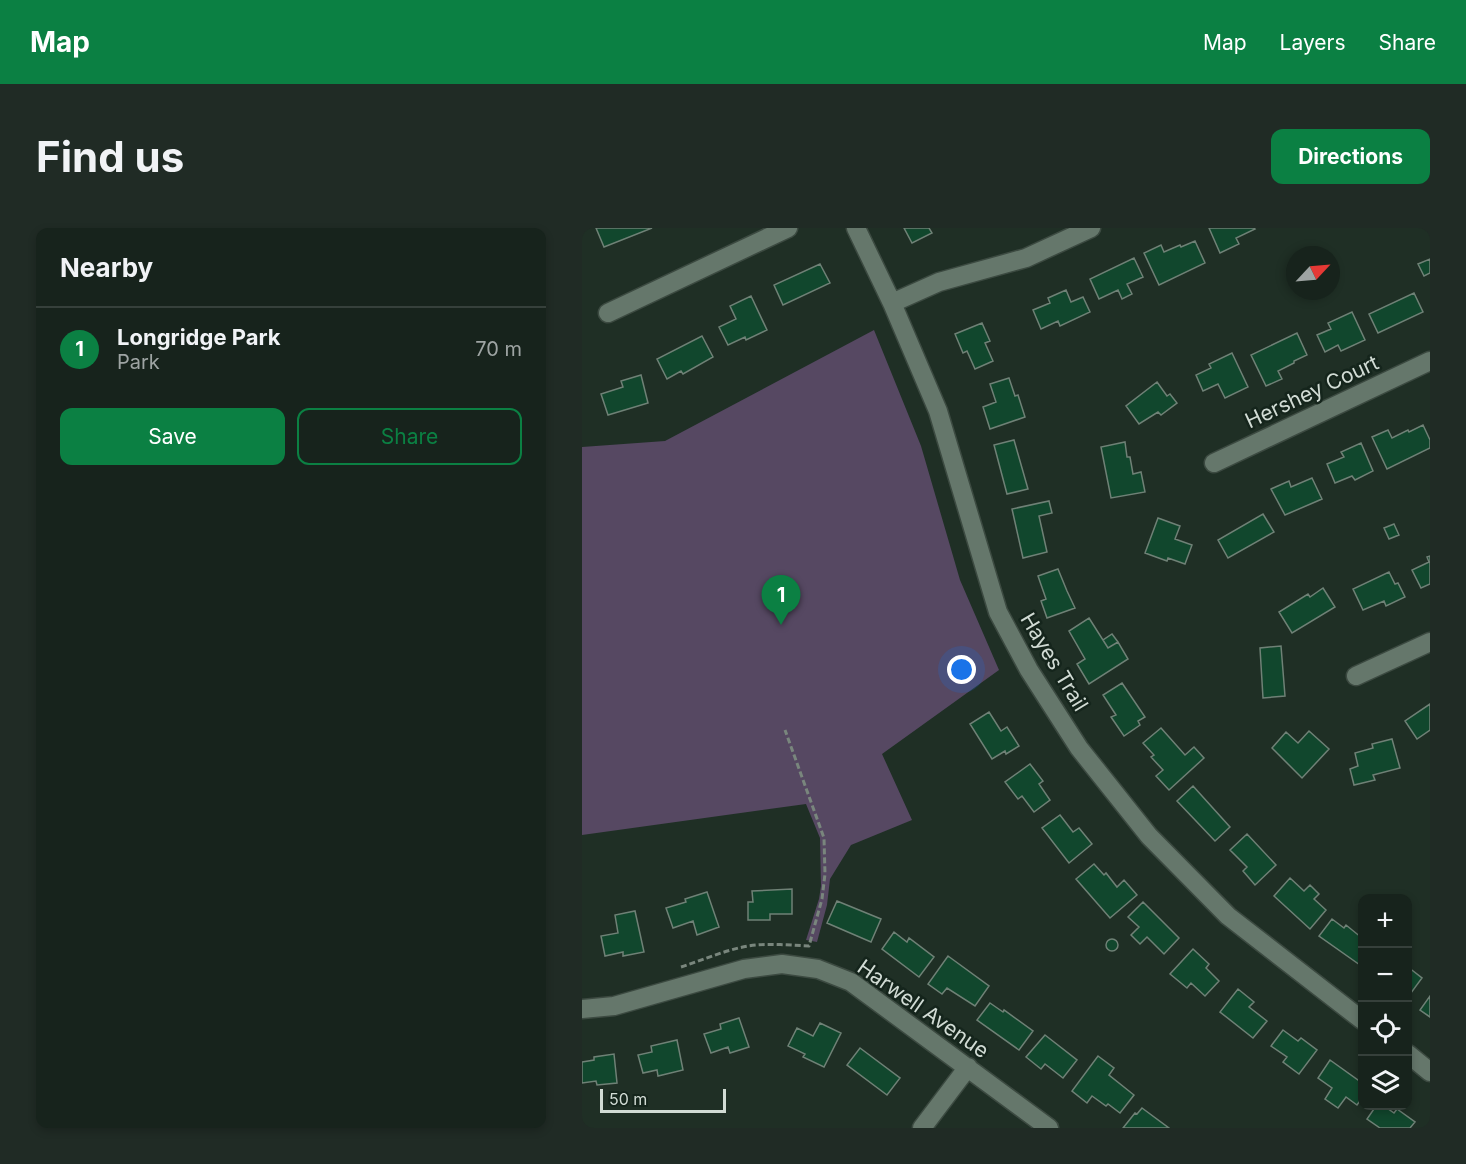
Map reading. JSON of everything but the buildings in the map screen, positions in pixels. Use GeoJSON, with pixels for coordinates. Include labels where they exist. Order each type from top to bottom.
{"type":"FeatureCollection","features":[{"type":"Feature","properties":{"kind":"street"},"geometry":{"type":"LineString","coordinates":[[609,313],[788,228]]}},
{"type":"Feature","properties":{"kind":"street","name":"Hayes Trail"},"geometry":{"type":"LineString","coordinates":[[856,228],[892,303],[938,411],[998,612],[1029,670],[1073,738],[1149,836],[1228,916],[1358,1017]]}},
{"type":"Feature","properties":{"kind":"street"},"geometry":{"type":"LineString","coordinates":[[892,303],[939,282],[1026,258],[1091,228]]}},
{"type":"Feature","properties":{"kind":"street","name":"Hershey Court"},"geometry":{"type":"LineString","coordinates":[[1214,463],[1430,362]]}},
{"type":"Feature","properties":{"kind":"street"},"geometry":{"type":"LineString","coordinates":[[1356,676],[1430,642]]}},
{"type":"Feature","properties":{"kind":"street","name":"Harwell Avenue"},"geometry":{"type":"LineString","coordinates":[[582,1009],[614,1006],[744,969],[782,964],[818,969],[851,982],[1049,1128]]}},
{"type":"Feature","properties":{"kind":"street"},"geometry":{"type":"LineString","coordinates":[[1410,1056],[1430,1072]]}},
{"type":"Feature","properties":{"kind":"street"},"geometry":{"type":"LineString","coordinates":[[922,1128],[968,1067]]}},
{"type":"Feature","properties":{"kind":"path"},"geometry":{"type":"LineString","coordinates":[[675,969],[748,946],[809,946],[822,899],[825,874],[824,838],[785,730]]}},
{"type":"Feature","properties":{"kind":"shaded area"},"geometry":{"type":"Polygon","coordinates":[[[874,330],[921,446],[960,580],[999,670],[882,754],[912,820],[851,845],[830,879],[827,905],[817,942],[806,940],[821,886],[820,838],[806,804],[582,835],[582,447],[665,441],[874,330]]]}},
{"type":"Feature","properties":{"kind":"place","name":"Longridge Park"},"geometry":{"type":"Point","coordinates":[781,625]}}]}
